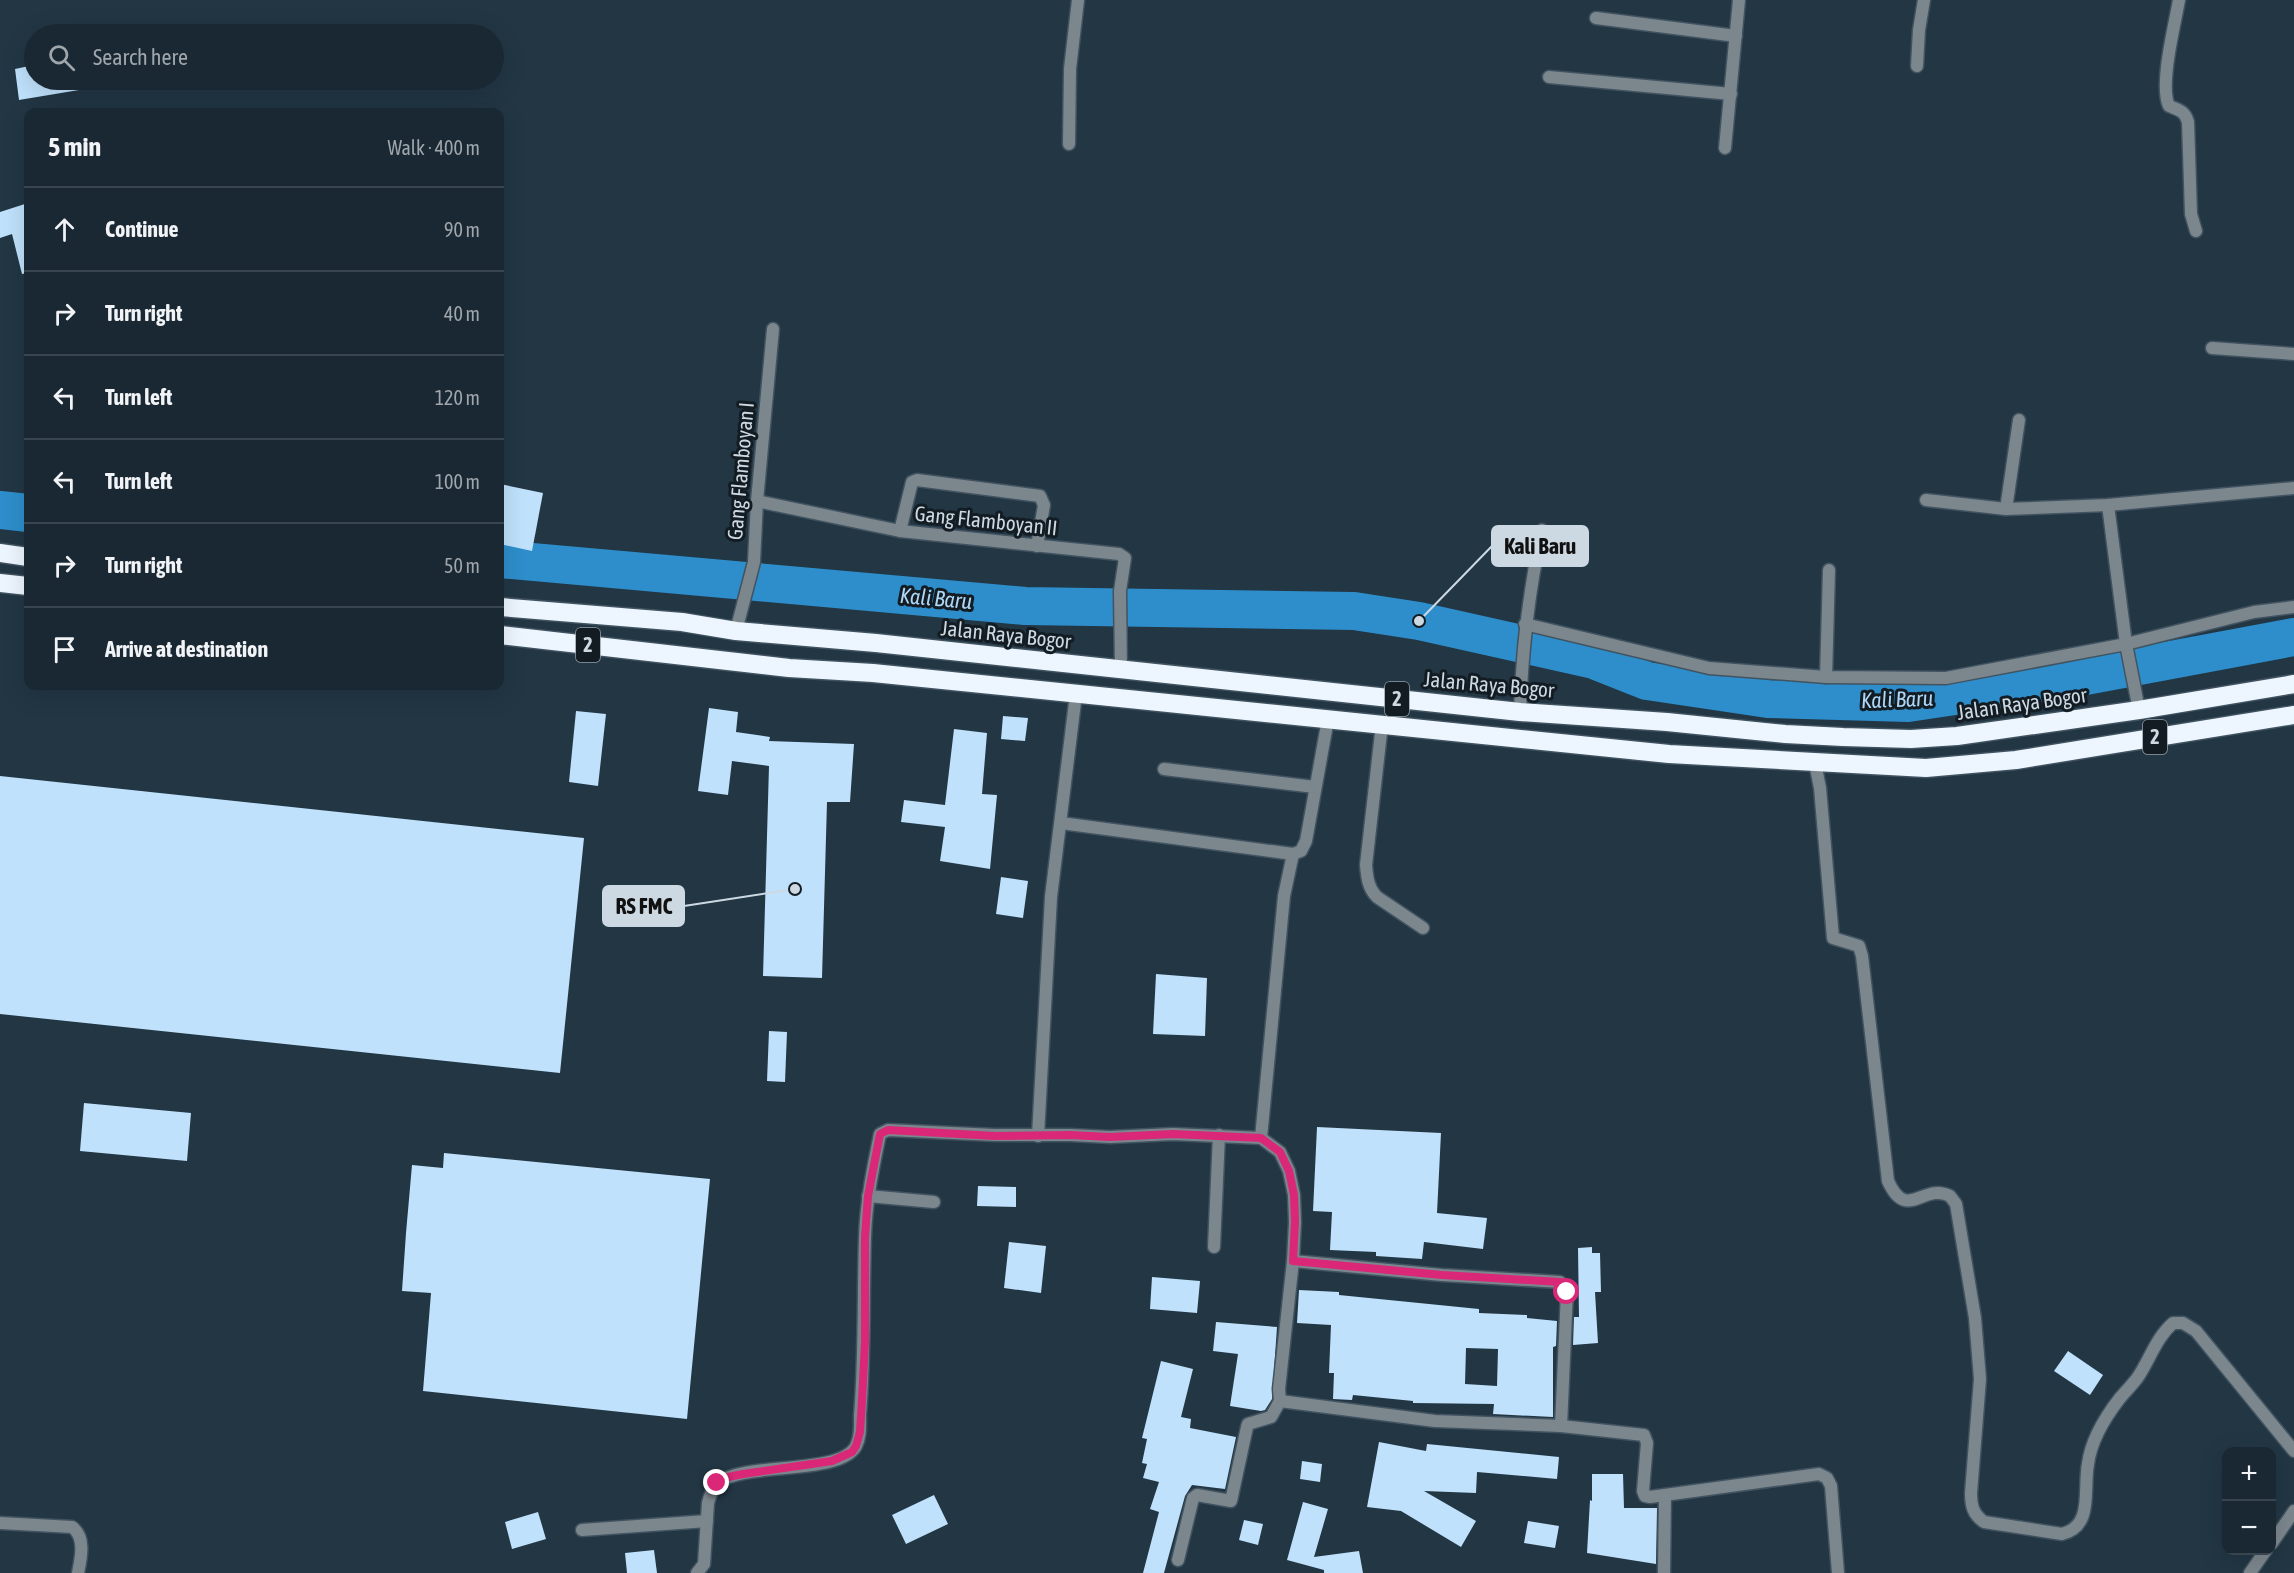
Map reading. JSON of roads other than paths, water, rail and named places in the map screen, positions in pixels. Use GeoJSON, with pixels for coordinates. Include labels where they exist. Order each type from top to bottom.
{"type":"FeatureCollection","features":[{"type":"Feature","properties":{"kind":"highway"},"geometry":{"type":"LineString","coordinates":[[0,554],[24,557]]}},
{"type":"Feature","properties":{"kind":"highway"},"geometry":{"type":"LineString","coordinates":[[0,583],[24,586]]}},
{"type":"Feature","properties":{"kind":"highway","name":"Jalan Raya Bogor"},"geometry":{"type":"LineString","coordinates":[[504,607],[682,622],[738,622],[888,645],[1121,670],[1520,712],[1667,722],[1785,734],[1911,739],[1957,736],[2139,710],[2294,684]]}},
{"type":"Feature","properties":{"kind":"highway","name":"2"},"geometry":{"type":"LineString","coordinates":[[504,635],[789,668],[873,673],[1669,754],[1926,768],[2016,760],[2294,715]]}},
{"type":"Feature","properties":{"kind":"street"},"geometry":{"type":"LineString","coordinates":[[1069,144],[1070,69],[1078,0]]}},
{"type":"Feature","properties":{"kind":"street"},"geometry":{"type":"LineString","coordinates":[[1725,148],[1739,0]]}},
{"type":"Feature","properties":{"kind":"street"},"geometry":{"type":"LineString","coordinates":[[1917,66],[1919,30],[1924,0]]}},
{"type":"Feature","properties":{"kind":"street"},"geometry":{"type":"LineString","coordinates":[[2179,0],[2166,77],[2166,100],[2169,106],[2182,111],[2186,116],[2191,214],[2196,231]]}},
{"type":"Feature","properties":{"kind":"street"},"geometry":{"type":"LineString","coordinates":[[1596,18],[1736,36]]}},
{"type":"Feature","properties":{"kind":"street"},"geometry":{"type":"LineString","coordinates":[[1549,77],[1731,94]]}},
{"type":"Feature","properties":{"kind":"street","name":"Gang Flamboyan I"},"geometry":{"type":"LineString","coordinates":[[738,622],[754,562],[757,501],[773,329]]}},
{"type":"Feature","properties":{"kind":"street"},"geometry":{"type":"LineString","coordinates":[[2212,348],[2294,354]]}},
{"type":"Feature","properties":{"kind":"street"},"geometry":{"type":"LineString","coordinates":[[2006,509],[2019,420]]}},
{"type":"Feature","properties":{"kind":"street"},"geometry":{"type":"LineString","coordinates":[[900,531],[912,482],[917,480],[1040,496],[1044,505],[1037,546]]}},
{"type":"Feature","properties":{"kind":"street"},"geometry":{"type":"LineString","coordinates":[[1926,500],[2006,509],[2108,505],[2294,488]]}},
{"type":"Feature","properties":{"kind":"street","name":"Gang Flamboyan II"},"geometry":{"type":"LineString","coordinates":[[757,501],[900,531],[1122,556],[1125,558],[1120,591],[1121,670]]}},
{"type":"Feature","properties":{"kind":"street"},"geometry":{"type":"LineString","coordinates":[[2108,505],[2127,647],[2139,710]]}},
{"type":"Feature","properties":{"kind":"street"},"geometry":{"type":"LineString","coordinates":[[1520,712],[1525,629],[1533,570],[1542,530]]}},
{"type":"Feature","properties":{"kind":"street"},"geometry":{"type":"LineString","coordinates":[[1826,677],[1829,570]]}},
{"type":"Feature","properties":{"kind":"street"},"geometry":{"type":"LineString","coordinates":[[1525,629],[1709,668],[1826,677],[1946,678],[2127,647],[2254,612],[2294,607]]}},
{"type":"Feature","properties":{"kind":"street"},"geometry":{"type":"LineString","coordinates":[[1038,1136],[1051,897],[1076,694]]}},
{"type":"Feature","properties":{"kind":"street"},"geometry":{"type":"LineString","coordinates":[[1061,823],[1293,854],[1301,850],[1306,841],[1328,719]]}},
{"type":"Feature","properties":{"kind":"street"},"geometry":{"type":"LineString","coordinates":[[1382,724],[1366,875],[1377,897],[1423,928]]}},
{"type":"Feature","properties":{"kind":"street"},"geometry":{"type":"LineString","coordinates":[[1815,763],[1820,788],[1833,938],[1859,946],[1862,956],[1888,1181],[1892,1191],[1906,1202],[1936,1192],[1950,1196],[1956,1204],[1975,1318],[1980,1379],[1971,1492],[1971,1506],[1975,1516],[1984,1522],[2062,1534],[2073,1531],[2084,1516],[2088,1462],[2097,1435],[2110,1411],[2137,1378],[2163,1331],[2173,1323],[2183,1323],[2196,1331],[2294,1451]]}},
{"type":"Feature","properties":{"kind":"street"},"geometry":{"type":"LineString","coordinates":[[1164,769],[1315,787]]}},
{"type":"Feature","properties":{"kind":"street"},"geometry":{"type":"LineString","coordinates":[[1261,1138],[1284,896],[1293,854]]}},
{"type":"Feature","properties":{"kind":"street"},"geometry":{"type":"LineString","coordinates":[[697,1573],[704,1564],[710,1493],[717,1483],[728,1477],[832,1461],[852,1452],[856,1446],[860,1432],[863,1389],[865,1237],[868,1196],[880,1134],[888,1130],[1038,1136],[1219,1135],[1261,1138],[1280,1152],[1289,1171],[1294,1195],[1295,1222],[1280,1401],[1271,1417],[1248,1424],[1246,1427],[1231,1501],[1197,1496],[1193,1498],[1178,1560]]}},
{"type":"Feature","properties":{"kind":"street"},"geometry":{"type":"LineString","coordinates":[[1214,1247],[1219,1135]]}},
{"type":"Feature","properties":{"kind":"street"},"geometry":{"type":"LineString","coordinates":[[868,1196],[911,1198],[934,1202]]}},
{"type":"Feature","properties":{"kind":"street"},"geometry":{"type":"LineString","coordinates":[[1293,1261],[1442,1275],[1560,1282],[1567,1292],[1561,1426]]}},
{"type":"Feature","properties":{"kind":"street"},"geometry":{"type":"LineString","coordinates":[[1280,1401],[1436,1421],[1561,1426],[1644,1435],[1647,1443],[1643,1491],[1645,1496],[1650,1497],[1819,1474],[1827,1478],[1831,1486],[1838,1573]]}},
{"type":"Feature","properties":{"kind":"street"},"geometry":{"type":"LineString","coordinates":[[1664,1573],[1665,1495]]}},
{"type":"Feature","properties":{"kind":"street"},"geometry":{"type":"LineString","coordinates":[[2276,1536],[2294,1511]]}},
{"type":"Feature","properties":{"kind":"street"},"geometry":{"type":"LineString","coordinates":[[582,1530],[707,1521]]}},
{"type":"Feature","properties":{"kind":"street"},"geometry":{"type":"LineString","coordinates":[[0,1523],[72,1527],[78,1531],[81,1540],[78,1573]]}},
{"type":"Feature","properties":{"kind":"street"},"geometry":{"type":"LineString","coordinates":[[2250,1573],[2263,1555]]}},
{"type":"Feature","properties":{"kind":"waterway","name":"Kali Baru"},"geometry":{"type":"LineString","coordinates":[[0,510],[24,513]]}},
{"type":"Feature","properties":{"kind":"waterway","name":"Kali Baru"},"geometry":{"type":"LineString","coordinates":[[504,559],[1025,606],[1354,611],[1419,621],[1594,660],[1647,681],[1768,699],[1908,703],[2080,677],[2294,637]]}},
{"type":"Feature","properties":{"kind":"place","name":"Kali Baru"},"geometry":{"type":"Point","coordinates":[1419,621]}},
{"type":"Feature","properties":{"kind":"place","name":"RS FMC"},"geometry":{"type":"Point","coordinates":[795,889]}}]}
